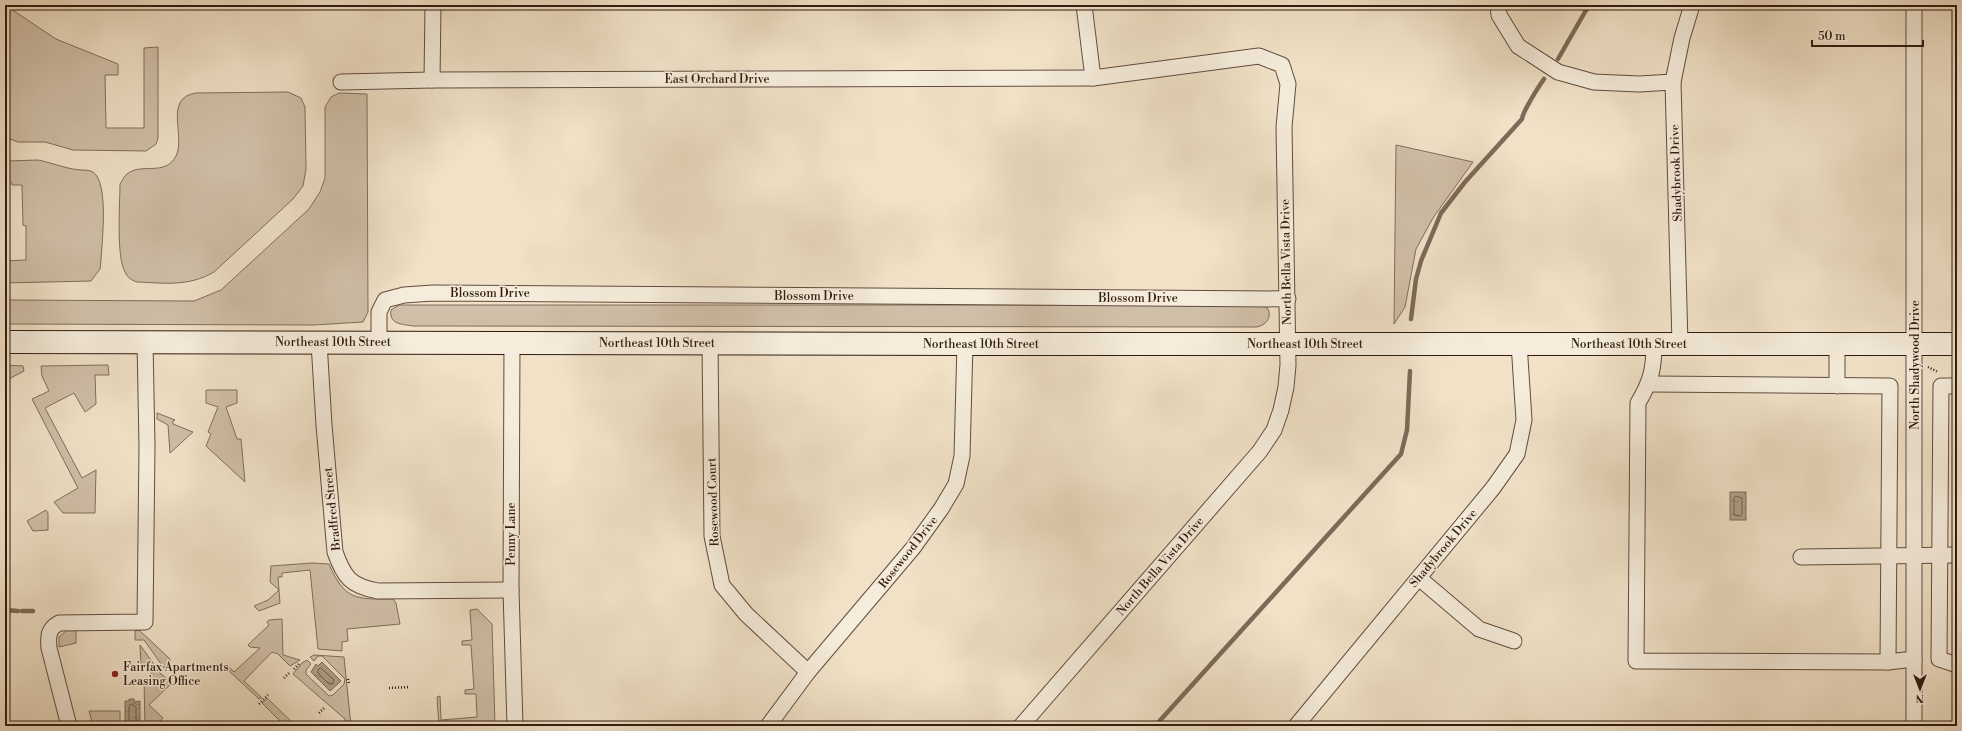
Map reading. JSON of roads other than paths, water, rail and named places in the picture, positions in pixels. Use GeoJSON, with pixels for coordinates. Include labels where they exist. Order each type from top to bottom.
{"type":"FeatureCollection","features":[{"type":"Feature","properties":{"kind":"main road","name":"Northeast 10th Street"},"geometry":{"type":"LineString","coordinates":[[5,342],[1957,344]]}},
{"type":"Feature","properties":{"kind":"street"},"geometry":{"type":"LineString","coordinates":[[432,80],[433,5]]}},
{"type":"Feature","properties":{"kind":"street"},"geometry":{"type":"LineString","coordinates":[[1084,5],[1093,78]]}},
{"type":"Feature","properties":{"kind":"street"},"geometry":{"type":"LineString","coordinates":[[1498,5],[1499,15],[1518,46],[1558,72],[1594,82],[1639,84],[1674,82]]}},
{"type":"Feature","properties":{"kind":"street","name":"Shadybrook Drive"},"geometry":{"type":"LineString","coordinates":[[1680,344],[1674,82],[1682,38],[1692,5]]}},
{"type":"Feature","properties":{"kind":"street","name":"North Shadywood Drive"},"geometry":{"type":"LineString","coordinates":[[1914,5],[1914,726]]}},
{"type":"Feature","properties":{"kind":"street","name":"North Bella Vista Drive"},"geometry":{"type":"LineString","coordinates":[[1021,726],[1260,451],[1274,430],[1281,410],[1286,387],[1288,299],[1284,127],[1288,84],[1282,65],[1259,56],[1093,78]]}},
{"type":"Feature","properties":{"kind":"street","name":"East Orchard Drive"},"geometry":{"type":"LineString","coordinates":[[341,82],[432,80],[1093,78]]}},
{"type":"Feature","properties":{"kind":"street","name":"Blossom Drive"},"geometry":{"type":"LineString","coordinates":[[379,342],[379,312],[385,300],[404,295],[433,293],[1288,299]]}},
{"type":"Feature","properties":{"kind":"street"},"geometry":{"type":"LineString","coordinates":[[69,726],[49,648],[48,635],[51,628],[59,623],[145,622],[145,341]]}},
{"type":"Feature","properties":{"kind":"street","name":"Bradfred Street"},"geometry":{"type":"LineString","coordinates":[[319,342],[324,425],[335,552],[347,578],[363,588],[378,591],[511,590]]}},
{"type":"Feature","properties":{"kind":"street","name":"Penny Lane"},"geometry":{"type":"LineString","coordinates":[[512,342],[511,590],[515,726]]}},
{"type":"Feature","properties":{"kind":"street","name":"Rosewood Court"},"geometry":{"type":"LineString","coordinates":[[710,343],[712,536],[722,584],[746,614],[808,672]]}},
{"type":"Feature","properties":{"kind":"street","name":"Shadybrook Drive"},"geometry":{"type":"LineString","coordinates":[[1296,726],[1493,488],[1517,454],[1524,420],[1519,343]]}},
{"type":"Feature","properties":{"kind":"street","name":"Rosewood Drive"},"geometry":{"type":"LineString","coordinates":[[768,726],[808,672],[914,548],[956,484],[962,456],[965,344]]}},
{"type":"Feature","properties":{"kind":"street"},"geometry":{"type":"LineString","coordinates":[[1654,344],[1654,367],[1649,384],[1638,403],[1636,661],[1888,662],[1914,659]]}},
{"type":"Feature","properties":{"kind":"street"},"geometry":{"type":"LineString","coordinates":[[1837,344],[1837,386]]}},
{"type":"Feature","properties":{"kind":"street"},"geometry":{"type":"LineString","coordinates":[[1649,384],[1890,386],[1888,662]]}},
{"type":"Feature","properties":{"kind":"street"},"geometry":{"type":"LineString","coordinates":[[1957,386],[1941,386],[1939,659],[1957,665]]}},
{"type":"Feature","properties":{"kind":"street"},"geometry":{"type":"LineString","coordinates":[[1801,556],[1957,555]]}},
{"type":"Feature","properties":{"kind":"street"},"geometry":{"type":"LineString","coordinates":[[1419,578],[1479,629],[1514,641]]}},
{"type":"Feature","properties":{"kind":"water"},"geometry":{"type":"Polygon","coordinates":[[[1730,492],[1746,492],[1746,520],[1730,520],[1730,492]]]}},
{"type":"Feature","properties":{"kind":"water"},"geometry":{"type":"Polygon","coordinates":[[[322,662],[341,681],[330,691],[311,672],[316,664],[318,666],[322,662]]]}},
{"type":"Feature","properties":{"kind":"water"},"geometry":{"type":"Polygon","coordinates":[[[129,699],[134,699],[135,702],[140,701],[140,726],[125,726],[125,701],[129,701],[129,699]]]}},
{"type":"Feature","properties":{"kind":"waterway"},"geometry":{"type":"LineString","coordinates":[[1558,59],[1589,5]]}},
{"type":"Feature","properties":{"kind":"waterway"},"geometry":{"type":"LineString","coordinates":[[1411,319],[1416,279],[1421,261],[1441,213],[1465,182],[1522,119],[1528,105],[1544,79]]}},
{"type":"Feature","properties":{"kind":"waterway"},"geometry":{"type":"LineString","coordinates":[[1155,726],[1401,454],[1407,430],[1410,371]]}},
{"type":"Feature","properties":{"kind":"waterway"},"geometry":{"type":"LineString","coordinates":[[5,610],[18,611]]}},
{"type":"Feature","properties":{"kind":"waterway"},"geometry":{"type":"LineString","coordinates":[[22,611],[33,611]]}},
{"type":"Feature","properties":{"kind":"place","name":"Fairfax Apartments Leasing Office"},"geometry":{"type":"Point","coordinates":[115,674]}}]}
